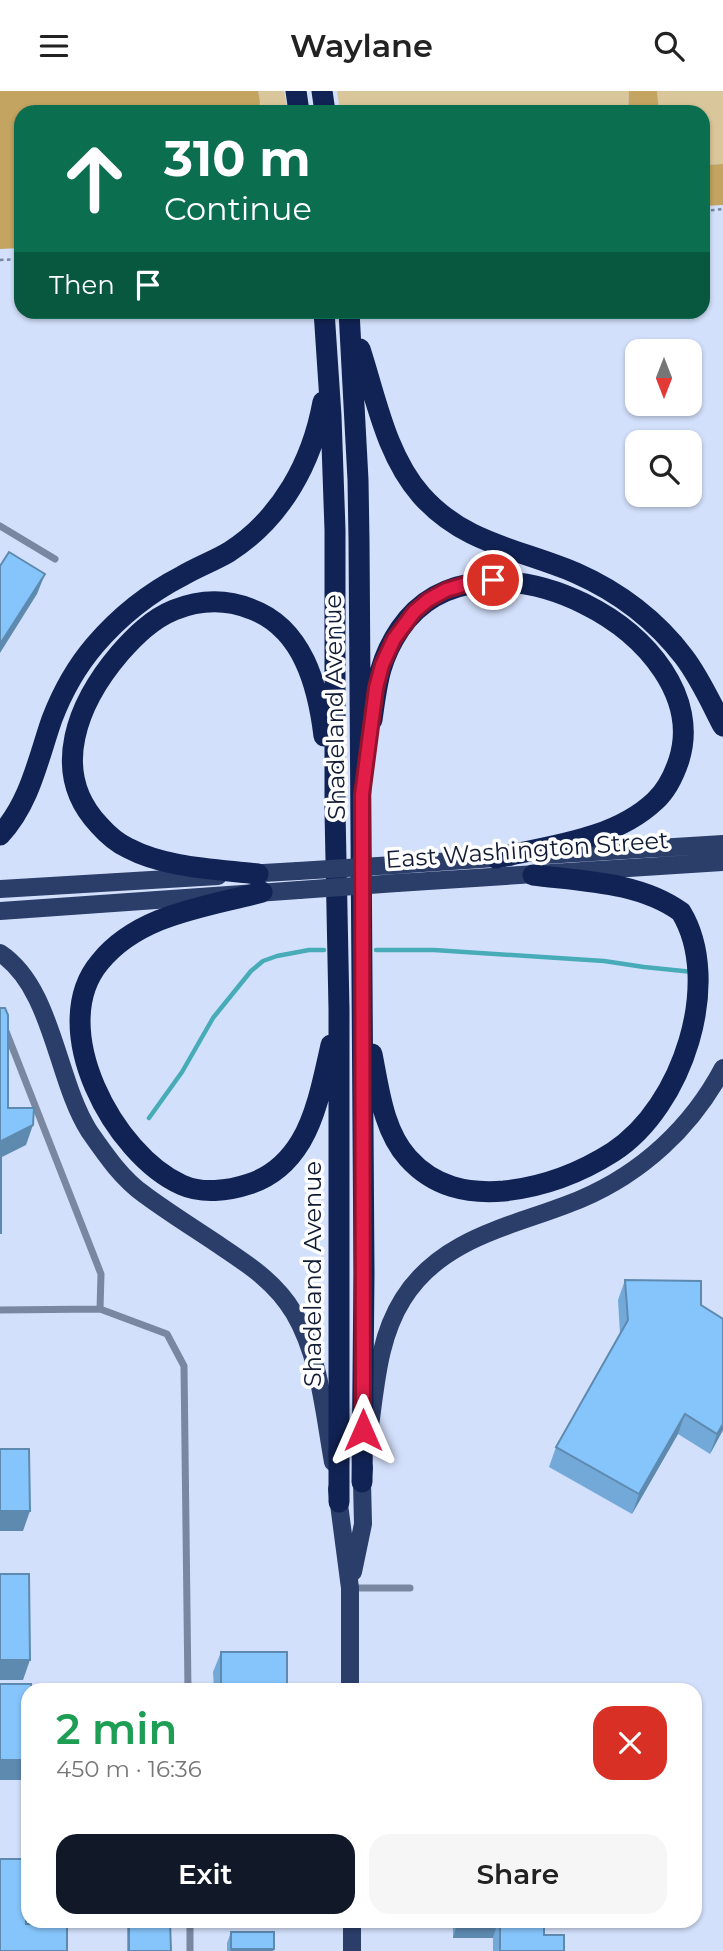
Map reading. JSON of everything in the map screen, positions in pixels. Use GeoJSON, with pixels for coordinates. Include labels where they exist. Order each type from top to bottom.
{"type":"FeatureCollection","features":[{"type":"Feature","properties":{"kind":"highway","name":"Shadeland Avenue"},"geometry":{"type":"LineString","coordinates":[[325,319],[335,530],[339,1502]]}},
{"type":"Feature","properties":{"kind":"highway","name":"Shadeland Avenue"},"geometry":{"type":"LineString","coordinates":[[350,319],[358,480],[362,795],[362,1482]]}},
{"type":"Feature","properties":{"kind":"highway"},"geometry":{"type":"LineString","coordinates":[[351,319],[389,439],[402,467],[419,493],[446,519],[473,535],[576,573],[631,603],[660,628],[684,657],[723,726]]}},
{"type":"Feature","properties":{"kind":"highway"},"geometry":{"type":"LineString","coordinates":[[0,835],[25,797],[54,713],[65,691],[96,645],[126,613],[150,594],[235,547],[265,523],[289,493],[316,435],[328,366]]}},
{"type":"Feature","properties":{"kind":"highway"},"geometry":{"type":"LineString","coordinates":[[362,795],[379,676],[394,639],[414,612],[446,590],[473,582],[493,580],[537,586],[580,602],[607,617],[632,636],[668,677],[682,715],[683,733],[678,761],[673,776],[659,796],[628,820],[581,838],[496,858]]}},
{"type":"Feature","properties":{"kind":"highway"},"geometry":{"type":"LineString","coordinates":[[260,883],[168,862],[127,848],[94,820],[79,796],[72,769],[72,756],[73,741],[82,715],[99,681],[113,661],[150,624],[172,611],[192,604],[223,602],[259,612],[290,636],[304,658],[318,701],[335,811]]}},
{"type":"Feature","properties":{"kind":"highway"},"geometry":{"type":"LineString","coordinates":[[533,875],[604,884],[637,892],[669,905],[687,918],[703,936],[712,953],[719,977]]}},
{"type":"Feature","properties":{"kind":"highway"},"geometry":{"type":"LineString","coordinates":[[260,883],[140,929],[117,944],[98,963],[82,1003],[80,1021],[83,1044],[96,1089],[117,1126],[134,1149],[156,1171],[180,1184],[217,1191],[256,1182],[282,1165],[301,1141],[317,1101],[339,1009]]}},
{"type":"Feature","properties":{"kind":"highway"},"geometry":{"type":"LineString","coordinates":[[362,1002],[380,1099],[399,1145],[408,1158],[432,1178],[457,1189],[482,1193],[538,1185],[570,1174],[614,1151],[644,1128],[668,1104],[691,1072],[711,1032]]}},
{"type":"Feature","properties":{"kind":"main road","name":"East Washington Street"},"geometry":{"type":"LineString","coordinates":[[0,911],[260,883],[298,871],[723,844]]}},
{"type":"Feature","properties":{"kind":"main road","name":"East Washington Street"},"geometry":{"type":"LineString","coordinates":[[0,889],[260,883],[299,890],[723,862]]}},
{"type":"Feature","properties":{"kind":"main road"},"geometry":{"type":"LineString","coordinates":[[0,953],[26,979],[38,1000],[76,1106],[113,1164],[131,1183],[160,1206],[251,1265],[275,1286],[293,1312],[308,1346],[317,1378],[339,1502]]}},
{"type":"Feature","properties":{"kind":"main road"},"geometry":{"type":"LineString","coordinates":[[362,1482],[383,1345],[397,1310],[419,1278],[452,1249],[475,1237],[581,1199],[621,1179],[670,1140],[691,1117],[723,1068]]}},
{"type":"Feature","properties":{"kind":"main road","name":"Shadeland Avenue"},"geometry":{"type":"LineString","coordinates":[[350,1588],[363,1524],[362,1482]]}},
{"type":"Feature","properties":{"kind":"main road","name":"Shadeland Avenue"},"geometry":{"type":"LineString","coordinates":[[339,1502],[350,1588]]}},
{"type":"Feature","properties":{"kind":"main road"},"geometry":{"type":"LineString","coordinates":[[350,1588],[351,1683]]}},
{"type":"Feature","properties":{"kind":"main road"},"geometry":{"type":"LineString","coordinates":[[352,1928],[352,1951]]}},
{"type":"Feature","properties":{"kind":"lane"},"geometry":{"type":"LineString","coordinates":[[0,526],[55,559]]}},
{"type":"Feature","properties":{"kind":"lane"},"geometry":{"type":"LineString","coordinates":[[0,1016],[101,1274],[100,1309]]}},
{"type":"Feature","properties":{"kind":"lane"},"geometry":{"type":"LineString","coordinates":[[0,1310],[100,1309],[167,1334],[184,1366],[188,1683]]}},
{"type":"Feature","properties":{"kind":"lane"},"geometry":{"type":"LineString","coordinates":[[350,1588],[410,1588]]}},
{"type":"Feature","properties":{"kind":"lane"},"geometry":{"type":"LineString","coordinates":[[190,1928],[190,1951]]}},
{"type":"Feature","properties":{"kind":"shaded area"},"geometry":{"type":"Polygon","coordinates":[[[0,91],[258,91],[260,105],[14,105],[14,248],[0,249],[0,91]]]}},
{"type":"Feature","properties":{"kind":"shaded area"},"geometry":{"type":"Polygon","coordinates":[[[258,91],[284,91],[287,105],[260,105],[258,91]]]}},
{"type":"Feature","properties":{"kind":"shaded area"},"geometry":{"type":"Polygon","coordinates":[[[337,91],[629,91],[628,105],[339,105],[337,91]]]}},
{"type":"Feature","properties":{"kind":"shaded area"},"geometry":{"type":"Polygon","coordinates":[[[629,91],[657,91],[658,105],[628,105],[629,91]]]}},
{"type":"Feature","properties":{"kind":"shaded area"},"geometry":{"type":"Polygon","coordinates":[[[657,91],[723,91],[723,164],[710,165],[710,105],[658,105],[657,91]]]}},
{"type":"Feature","properties":{"kind":"shaded area"},"geometry":{"type":"Polygon","coordinates":[[[723,164],[723,205],[710,206],[710,165],[723,164]]]}},
{"type":"Feature","properties":{"kind":"building"},"geometry":{"type":"Polygon","coordinates":[[[9,552],[45,574],[0,644],[0,566],[9,552]]]}},
{"type":"Feature","properties":{"kind":"building"},"geometry":{"type":"Polygon","coordinates":[[[0,1008],[5,1008],[8,1015],[8,1108],[34,1108],[33,1125],[1,1141],[1,1233],[0,1233],[0,1008]]]}},
{"type":"Feature","properties":{"kind":"building"},"geometry":{"type":"Polygon","coordinates":[[[625,1280],[701,1281],[701,1305],[723,1319],[723,1424],[717,1434],[685,1414],[639,1494],[556,1447],[628,1320],[625,1280]]]}},
{"type":"Feature","properties":{"kind":"building"},"geometry":{"type":"Polygon","coordinates":[[[0,1449],[29,1449],[30,1511],[0,1511],[0,1449]]]}},
{"type":"Feature","properties":{"kind":"building"},"geometry":{"type":"Polygon","coordinates":[[[0,1574],[29,1574],[30,1660],[0,1660],[0,1574]]]}},
{"type":"Feature","properties":{"kind":"building"},"geometry":{"type":"Polygon","coordinates":[[[221,1652],[287,1652],[287,1683],[221,1683],[221,1652]]]}},
{"type":"Feature","properties":{"kind":"building"},"geometry":{"type":"Polygon","coordinates":[[[0,1684],[21,1684],[21,1760],[0,1760],[0,1684]]]}},
{"type":"Feature","properties":{"kind":"building"},"geometry":{"type":"Polygon","coordinates":[[[0,1859],[21,1859],[21,1928],[67,1928],[67,1951],[0,1951],[0,1859]]]}},
{"type":"Feature","properties":{"kind":"building"},"geometry":{"type":"Polygon","coordinates":[[[129,1928],[170,1928],[171,1951],[129,1951],[129,1928]]]}},
{"type":"Feature","properties":{"kind":"building"},"geometry":{"type":"Polygon","coordinates":[[[500,1928],[544,1928],[544,1935],[564,1935],[564,1951],[500,1951],[500,1928]]]}},
{"type":"Feature","properties":{"kind":"building"},"geometry":{"type":"Polygon","coordinates":[[[231,1932],[274,1932],[274,1949],[231,1949],[231,1932]]]}},
{"type":"Feature","properties":{"kind":"waterway"},"geometry":{"type":"LineString","coordinates":[[149,1118],[182,1072],[213,1018],[251,971],[263,961],[277,956],[324,950]]}},
{"type":"Feature","properties":{"kind":"waterway"},"geometry":{"type":"LineString","coordinates":[[376,950],[434,950],[604,961],[693,972]]}},
{"type":"Feature","properties":{"kind":"route"},"geometry":{"type":"LineString","coordinates":[[363,1430],[362,795],[376,688],[382,665],[394,639],[414,612],[446,590],[473,582],[493,580]]}}]}
